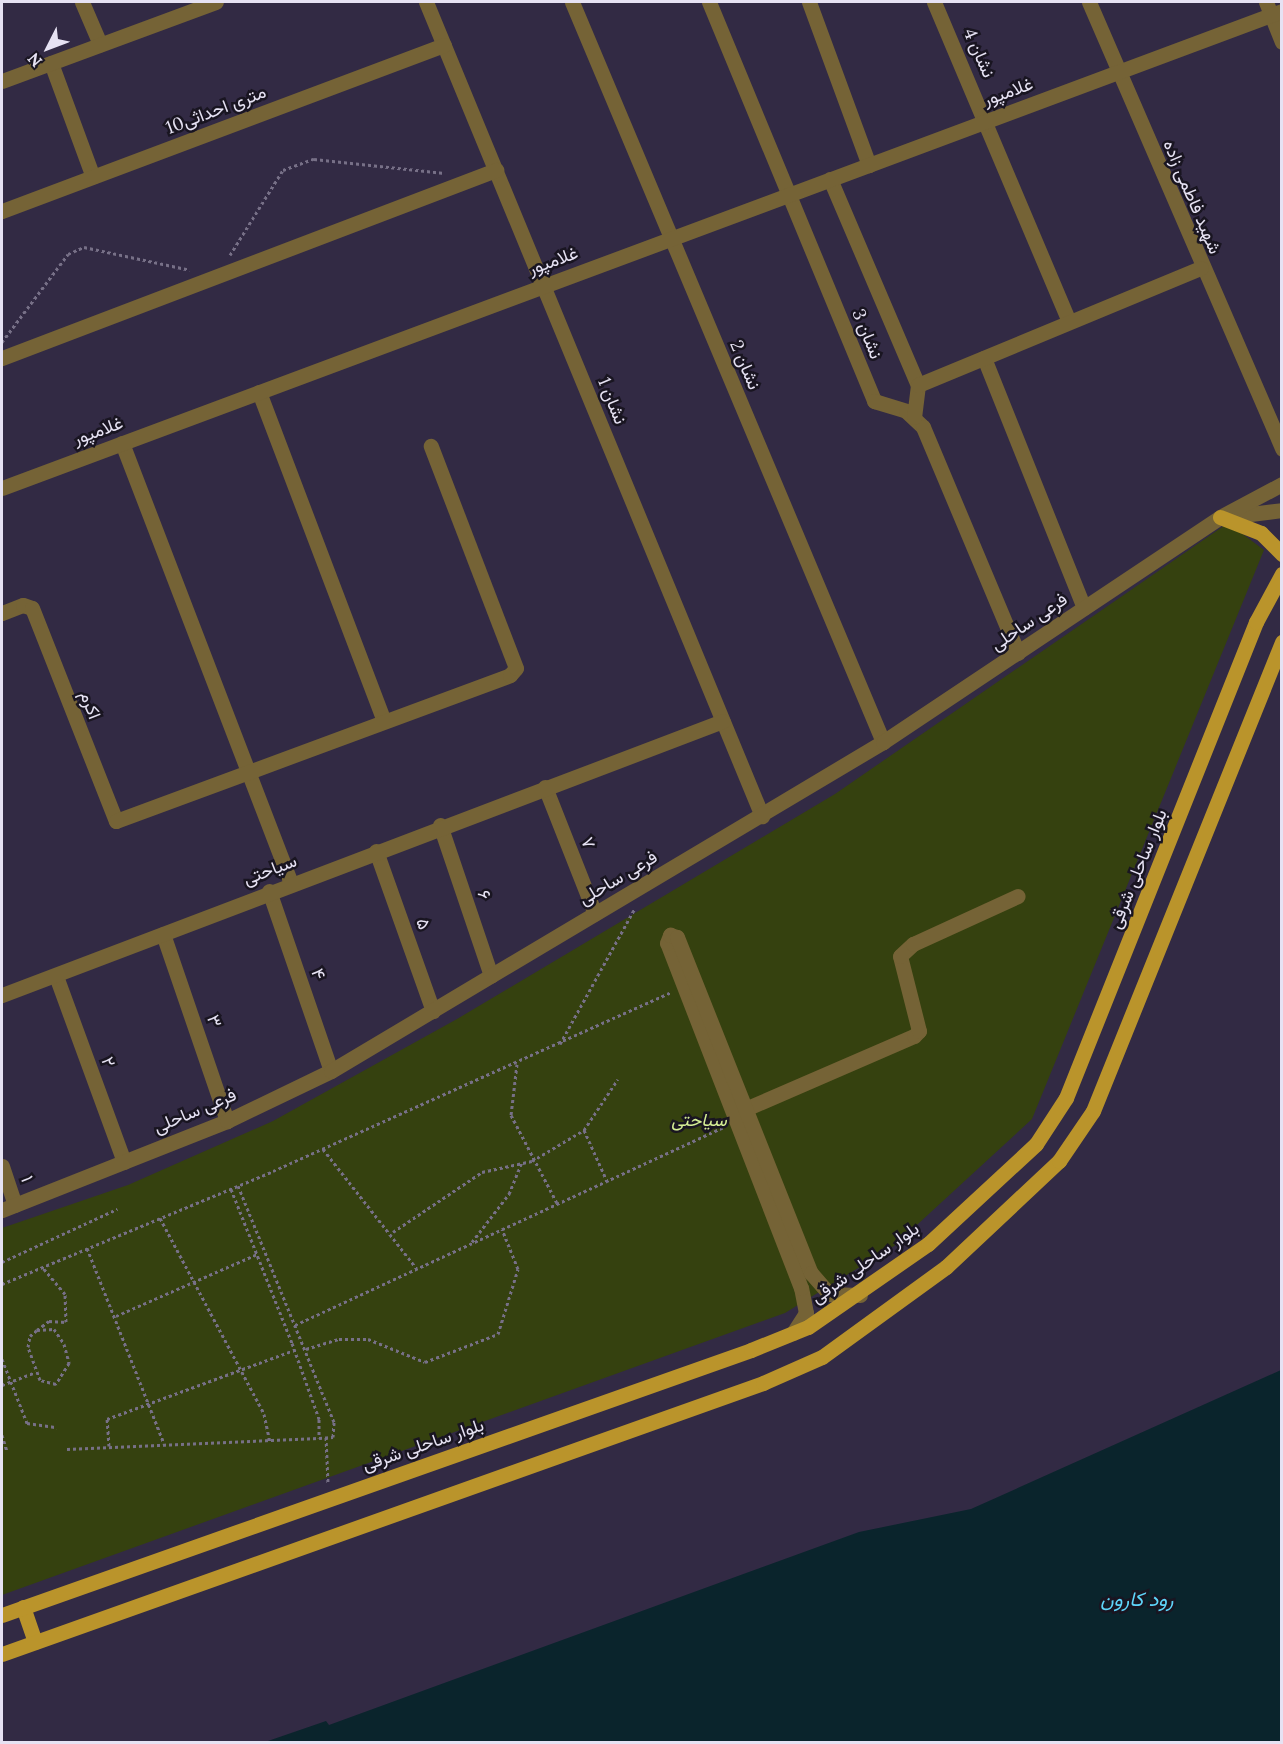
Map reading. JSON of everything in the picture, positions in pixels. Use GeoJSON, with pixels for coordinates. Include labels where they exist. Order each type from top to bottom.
{"type":"FeatureCollection","features":[{"type":"Feature","properties":{"kind":"main road"},"geometry":{"type":"LineString","coordinates":[[1220,518],[1261,533],[1281,554]]}},
{"type":"Feature","properties":{"kind":"main road","name":"بلوار ساحلی شرقی"},"geometry":{"type":"LineString","coordinates":[[2,1615],[793,1333],[860,1295],[986,1195],[1036,1144],[1066,1098],[1256,622],[1281,574]]}},
{"type":"Feature","properties":{"kind":"main road"},"geometry":{"type":"LineString","coordinates":[[2,1654],[763,1383],[822,1357],[946,1267],[1059,1161],[1093,1111],[1281,642]]}},
{"type":"Feature","properties":{"kind":"main road"},"geometry":{"type":"LineString","coordinates":[[23,1608],[35,1642]]}},
{"type":"Feature","properties":{"kind":"street"},"geometry":{"type":"LineString","coordinates":[[82,2],[100,44]]}},
{"type":"Feature","properties":{"kind":"street"},"geometry":{"type":"LineString","coordinates":[[2,81],[216,2]]}},
{"type":"Feature","properties":{"kind":"street","name":"نشان 1"},"geometry":{"type":"LineString","coordinates":[[426,2],[762,816]]}},
{"type":"Feature","properties":{"kind":"street","name":"نشان 2"},"geometry":{"type":"LineString","coordinates":[[572,2],[883,742]]}},
{"type":"Feature","properties":{"kind":"street","name":"نشان 3"},"geometry":{"type":"LineString","coordinates":[[709,2],[874,401],[914,417]]}},
{"type":"Feature","properties":{"kind":"street"},"geometry":{"type":"LineString","coordinates":[[809,2],[869,165]]}},
{"type":"Feature","properties":{"kind":"street","name":"نشان 4"},"geometry":{"type":"LineString","coordinates":[[934,2],[988,120],[1069,322]]}},
{"type":"Feature","properties":{"kind":"street","name":"شهید فاطمی زاده"},"geometry":{"type":"LineString","coordinates":[[1089,2],[1260,407],[1281,448]]}},
{"type":"Feature","properties":{"kind":"street"},"geometry":{"type":"LineString","coordinates":[[1273,9],[1281,42]]}},
{"type":"Feature","properties":{"kind":"street","name":"غلامپور"},"geometry":{"type":"LineString","coordinates":[[2,488],[1118,72],[1273,9]]}},
{"type":"Feature","properties":{"kind":"street","name":"10متری احداثی"},"geometry":{"type":"LineString","coordinates":[[2,211],[444,45]]}},
{"type":"Feature","properties":{"kind":"street"},"geometry":{"type":"LineString","coordinates":[[51,63],[93,177]]}},
{"type":"Feature","properties":{"kind":"street"},"geometry":{"type":"LineString","coordinates":[[2,358],[496,170]]}},
{"type":"Feature","properties":{"kind":"street"},"geometry":{"type":"LineString","coordinates":[[830,179],[918,385],[914,417],[1018,653]]}},
{"type":"Feature","properties":{"kind":"street"},"geometry":{"type":"LineString","coordinates":[[918,385],[1201,268]]}},
{"type":"Feature","properties":{"kind":"street"},"geometry":{"type":"LineString","coordinates":[[984,358],[1084,608]]}},
{"type":"Feature","properties":{"kind":"street"},"geometry":{"type":"LineString","coordinates":[[259,392],[384,721]]}},
{"type":"Feature","properties":{"kind":"street","name":"شهید فاطمی زاده"},"geometry":{"type":"LineString","coordinates":[[1260,407],[1281,425]]}},
{"type":"Feature","properties":{"kind":"street"},"geometry":{"type":"LineString","coordinates":[[122,443],[291,884]]}},
{"type":"Feature","properties":{"kind":"street"},"geometry":{"type":"LineString","coordinates":[[248,772],[510,675],[516,668],[431,446]]}},
{"type":"Feature","properties":{"kind":"street","name":"فرعی ساحلی"},"geometry":{"type":"LineString","coordinates":[[8,1207],[227,1120],[331,1071],[883,742],[1220,518],[1281,484]]}},
{"type":"Feature","properties":{"kind":"street","name":"فرعی ساحلی"},"geometry":{"type":"LineString","coordinates":[[1220,518],[1281,510]]}},
{"type":"Feature","properties":{"kind":"street","name":"اکرم"},"geometry":{"type":"LineString","coordinates":[[2,613],[29,604],[113,820],[248,772]]}},
{"type":"Feature","properties":{"kind":"street","name":"سیاحتی"},"geometry":{"type":"LineString","coordinates":[[2,995],[57,976],[440,825],[723,721]]}},
{"type":"Feature","properties":{"kind":"street","name":"۷"},"geometry":{"type":"LineString","coordinates":[[545,786],[595,914]]}},
{"type":"Feature","properties":{"kind":"street","name":"۶"},"geometry":{"type":"LineString","coordinates":[[440,825],[491,976]]}},
{"type":"Feature","properties":{"kind":"street","name":"۵"},"geometry":{"type":"LineString","coordinates":[[376,851],[433,1011]]}},
{"type":"Feature","properties":{"kind":"street","name":"۴"},"geometry":{"type":"LineString","coordinates":[[269,891],[331,1071]]}},
{"type":"Feature","properties":{"kind":"street"},"geometry":{"type":"LineString","coordinates":[[739,1115],[914,1036],[919,1031],[900,956],[913,944],[1018,896]]}},
{"type":"Feature","properties":{"kind":"street","name":"۳"},"geometry":{"type":"LineString","coordinates":[[163,934],[227,1120]]}},
{"type":"Feature","properties":{"kind":"street"},"geometry":{"type":"LineString","coordinates":[[793,1333],[806,1313],[802,1294],[739,1115],[677,937],[670,934],[667,943],[739,1115],[820,1283],[829,1294],[860,1295]]}},
{"type":"Feature","properties":{"kind":"street","name":"۲"},"geometry":{"type":"LineString","coordinates":[[57,976],[124,1162]]}},
{"type":"Feature","properties":{"kind":"street","name":"۱"},"geometry":{"type":"LineString","coordinates":[[2,1166],[8,1207]]}},
{"type":"Feature","properties":{"kind":"street"},"geometry":{"type":"LineString","coordinates":[[802,1294],[820,1283]]}},
{"type":"Feature","properties":{"kind":"path"},"geometry":{"type":"LineString","coordinates":[[2,343],[68,254],[84,248],[216,276],[283,170],[314,159],[478,177]]}},
{"type":"Feature","properties":{"kind":"path"},"geometry":{"type":"LineString","coordinates":[[560,1044],[648,882]]}},
{"type":"Feature","properties":{"kind":"path"},"geometry":{"type":"LineString","coordinates":[[2,1284],[238,1186],[517,1064],[684,986]]}},
{"type":"Feature","properties":{"kind":"path"},"geometry":{"type":"LineString","coordinates":[[517,1064],[511,1115],[532,1161],[557,1204]]}},
{"type":"Feature","properties":{"kind":"path"},"geometry":{"type":"LineString","coordinates":[[393,1232],[482,1172],[532,1161],[584,1130],[618,1079]]}},
{"type":"Feature","properties":{"kind":"path"},"geometry":{"type":"LineString","coordinates":[[295,1325],[607,1181],[739,1115]]}},
{"type":"Feature","properties":{"kind":"path"},"geometry":{"type":"LineString","coordinates":[[584,1130],[607,1181]]}},
{"type":"Feature","properties":{"kind":"path"},"geometry":{"type":"LineString","coordinates":[[322,1149],[357,1199],[393,1232],[417,1269]]}},
{"type":"Feature","properties":{"kind":"path"},"geometry":{"type":"LineString","coordinates":[[471,1244],[509,1194],[522,1162]]}},
{"type":"Feature","properties":{"kind":"path"},"geometry":{"type":"LineString","coordinates":[[67,1449],[165,1443],[270,1442],[333,1437],[334,1422],[238,1186]]}},
{"type":"Feature","properties":{"kind":"path"},"geometry":{"type":"LineString","coordinates":[[231,1189],[295,1350],[319,1419],[319,1438]]}},
{"type":"Feature","properties":{"kind":"path"},"geometry":{"type":"LineString","coordinates":[[2,1262],[117,1209]]}},
{"type":"Feature","properties":{"kind":"path"},"geometry":{"type":"LineString","coordinates":[[160,1218],[264,1414],[270,1442]]}},
{"type":"Feature","properties":{"kind":"path"},"geometry":{"type":"LineString","coordinates":[[306,1349],[368,1339],[425,1362],[498,1334],[518,1269],[502,1229]]}},
{"type":"Feature","properties":{"kind":"path"},"geometry":{"type":"LineString","coordinates":[[87,1248],[165,1443]]}},
{"type":"Feature","properties":{"kind":"path"},"geometry":{"type":"LineString","coordinates":[[115,1317],[257,1254]]}},
{"type":"Feature","properties":{"kind":"path"},"geometry":{"type":"LineString","coordinates":[[37,1330],[54,1329],[69,1363],[56,1384],[40,1380],[28,1347],[37,1330],[49,1321],[66,1322],[66,1294],[42,1267]]}},
{"type":"Feature","properties":{"kind":"path"},"geometry":{"type":"LineString","coordinates":[[109,1446],[107,1419],[295,1350]]}},
{"type":"Feature","properties":{"kind":"path"},"geometry":{"type":"LineString","coordinates":[[2,1359],[9,1383],[27,1423],[57,1427]]}},
{"type":"Feature","properties":{"kind":"path"},"geometry":{"type":"LineString","coordinates":[[2,1385],[36,1372]]}},
{"type":"Feature","properties":{"kind":"path"},"geometry":{"type":"LineString","coordinates":[[2,1435],[7,1451]]}},
{"type":"Feature","properties":{"kind":"path"},"geometry":{"type":"LineString","coordinates":[[326,1437],[329,1499]]}},
{"type":"Feature","properties":{"kind":"green space","name":"سیاحتی"},"geometry":{"type":"Polygon","coordinates":[[[1228,523],[1264,550],[1032,1119],[894,1246],[785,1313],[2,1595],[2,1228],[128,1185],[273,1121],[457,1019],[835,794],[1228,523]]]}},
{"type":"Feature","properties":{"kind":"water","name":"رود کارون"},"geometry":{"type":"Polygon","coordinates":[[[1281,1370],[1281,1742],[265,1742],[326,1721],[329,1725],[859,1532],[971,1509],[1281,1370]]]}}]}
